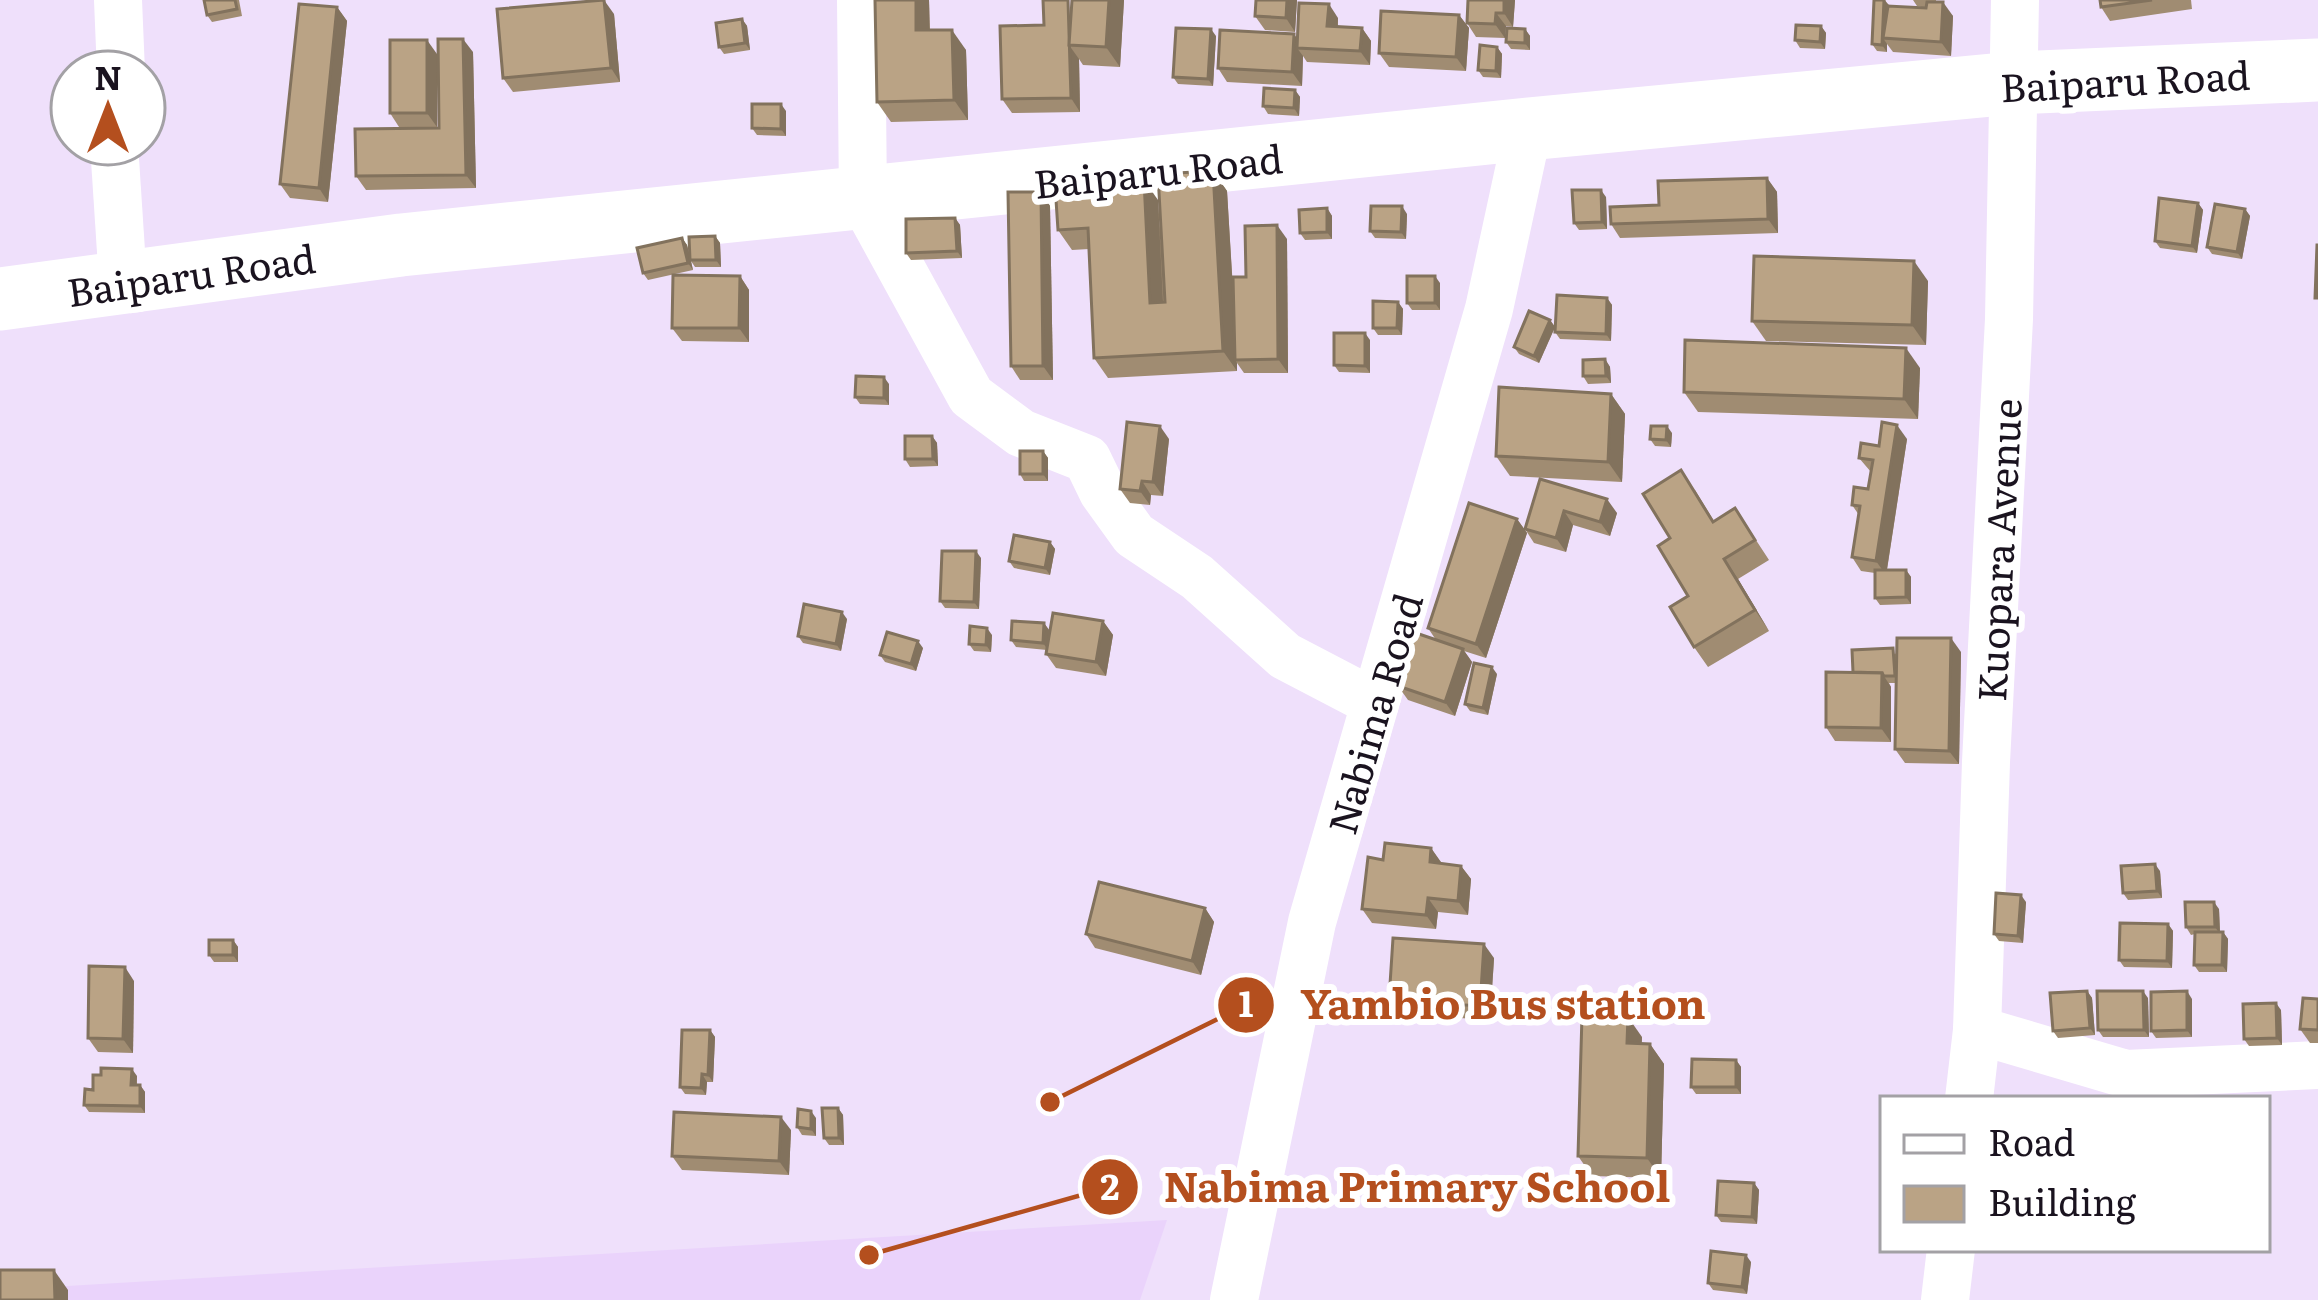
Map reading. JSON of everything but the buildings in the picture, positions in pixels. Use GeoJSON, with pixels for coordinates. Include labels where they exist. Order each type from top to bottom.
{"type":"FeatureCollection","features":[{"type":"Feature","properties":{"kind":"street"},"geometry":{"type":"LineString","coordinates":[[118,0],[120,48]]}},
{"type":"Feature","properties":{"kind":"street"},"geometry":{"type":"LineString","coordinates":[[861,0],[863,199],[970,396],[1021,433],[1087,459],[1103,492],[1134,535],[1197,578],[1285,656],[1376,703]]}},
{"type":"Feature","properties":{"kind":"street","name":"Kuopara Avenue"},"geometry":{"type":"LineString","coordinates":[[1969,1096],[1977,1030],[2009,319],[2015,0]]}},
{"type":"Feature","properties":{"kind":"street","name":"Baiparu Road"},"geometry":{"type":"LineString","coordinates":[[0,299],[400,245],[1528,129],[2013,83],[2318,70]]}},
{"type":"Feature","properties":{"kind":"street","name":"Nabima Road"},"geometry":{"type":"LineString","coordinates":[[1234,1300],[1312,922],[1490,309],[1528,129]]}},
{"type":"Feature","properties":{"kind":"street"},"geometry":{"type":"LineString","coordinates":[[116,168],[123,282]]}},
{"type":"Feature","properties":{"kind":"street"},"geometry":{"type":"LineString","coordinates":[[1977,1030],[2126,1074],[2318,1065]]}},
{"type":"Feature","properties":{"kind":"street"},"geometry":{"type":"LineString","coordinates":[[1945,1300],[1951,1252]]}},
{"type":"Feature","properties":{"kind":"shaded area"},"geometry":{"type":"Polygon","coordinates":[[[1167,1220],[1140,1300],[0,1300],[0,1290],[1167,1220]]]}},
{"type":"Feature","properties":{"kind":"place","name":"Yambio Bus station"},"geometry":{"type":"Point","coordinates":[1050,1102]}},
{"type":"Feature","properties":{"kind":"place","name":"Nabima Primary School"},"geometry":{"type":"Point","coordinates":[869,1255]}}]}
